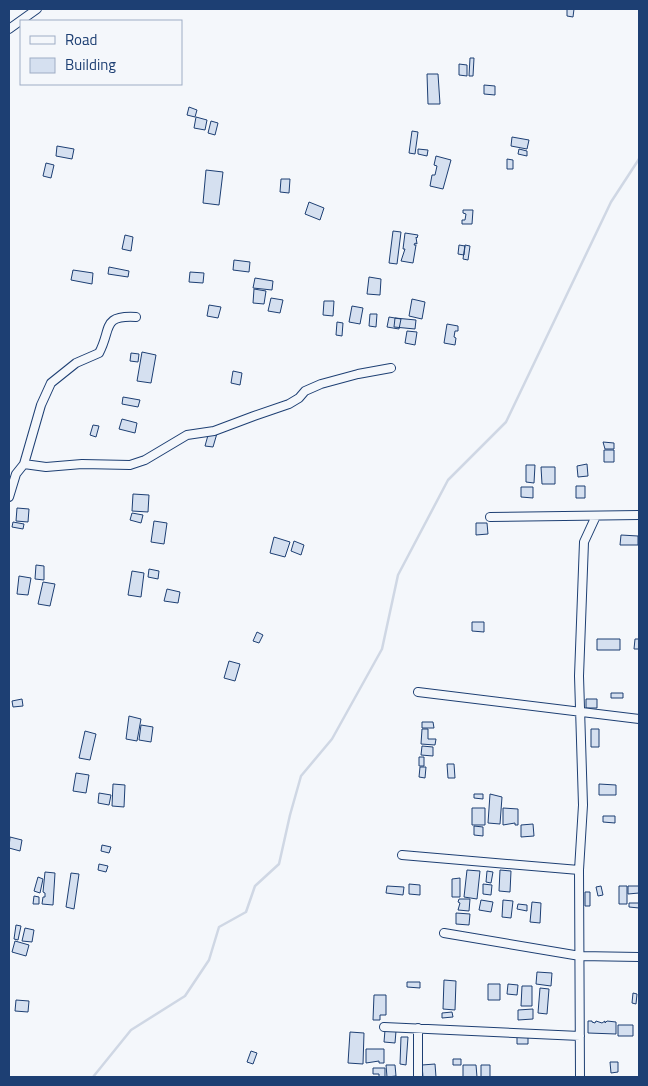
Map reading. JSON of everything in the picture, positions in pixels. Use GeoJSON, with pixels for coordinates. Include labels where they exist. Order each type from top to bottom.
{"type":"FeatureCollection","features":[{"type":"Feature","properties":{"kind":"street"},"geometry":{"type":"LineString","coordinates":[[22,20],[37,9]]}},
{"type":"Feature","properties":{"kind":"street"},"geometry":{"type":"LineString","coordinates":[[9,29],[20,21]]}},
{"type":"Feature","properties":{"kind":"street"},"geometry":{"type":"LineString","coordinates":[[9,497],[16,474],[24,464],[41,405],[52,383],[76,363],[99,352],[109,324],[114,319],[124,316],[136,317]]}},
{"type":"Feature","properties":{"kind":"street"},"geometry":{"type":"LineString","coordinates":[[24,464],[46,467],[82,464],[130,464],[145,460],[187,435],[214,431],[289,404],[299,398],[305,391],[321,384],[358,374],[391,368]]}},
{"type":"Feature","properties":{"kind":"street"},"geometry":{"type":"LineString","coordinates":[[490,517],[639,515]]}},
{"type":"Feature","properties":{"kind":"street"},"geometry":{"type":"LineString","coordinates":[[580,1077],[579,870],[583,805],[579,676],[584,542],[596,516]]}},
{"type":"Feature","properties":{"kind":"street"},"geometry":{"type":"LineString","coordinates":[[418,692],[639,718]]}},
{"type":"Feature","properties":{"kind":"street"},"geometry":{"type":"LineString","coordinates":[[402,855],[579,870]]}},
{"type":"Feature","properties":{"kind":"street"},"geometry":{"type":"LineString","coordinates":[[444,933],[580,956],[639,957]]}},
{"type":"Feature","properties":{"kind":"street"},"geometry":{"type":"LineString","coordinates":[[384,1027],[580,1036]]}},
{"type":"Feature","properties":{"kind":"street"},"geometry":{"type":"LineString","coordinates":[[418,1028],[418,1077]]}},
{"type":"Feature","properties":{"kind":"building"},"geometry":{"type":"Polygon","coordinates":[[[567,9],[574,9],[573,17],[567,16],[567,9]]]}},
{"type":"Feature","properties":{"kind":"building"},"geometry":{"type":"Polygon","coordinates":[[[470,58],[474,58],[473,76],[469,76],[470,58]]]}},
{"type":"Feature","properties":{"kind":"building"},"geometry":{"type":"Polygon","coordinates":[[[459,64],[467,65],[467,76],[459,75],[459,64]]]}},
{"type":"Feature","properties":{"kind":"building"},"geometry":{"type":"Polygon","coordinates":[[[427,74],[438,74],[440,104],[428,104],[427,74]]]}},
{"type":"Feature","properties":{"kind":"building"},"geometry":{"type":"Polygon","coordinates":[[[484,85],[495,86],[495,95],[484,94],[484,85]]]}},
{"type":"Feature","properties":{"kind":"building"},"geometry":{"type":"Polygon","coordinates":[[[189,107],[197,110],[195,117],[187,115],[189,107]]]}},
{"type":"Feature","properties":{"kind":"building"},"geometry":{"type":"Polygon","coordinates":[[[196,117],[207,120],[205,130],[194,128],[196,117]]]}},
{"type":"Feature","properties":{"kind":"building"},"geometry":{"type":"Polygon","coordinates":[[[211,121],[218,123],[215,135],[208,133],[211,121]]]}},
{"type":"Feature","properties":{"kind":"building"},"geometry":{"type":"Polygon","coordinates":[[[412,131],[418,132],[415,154],[409,153],[412,131]]]}},
{"type":"Feature","properties":{"kind":"building"},"geometry":{"type":"Polygon","coordinates":[[[512,137],[529,140],[527,149],[511,146],[512,137]]]}},
{"type":"Feature","properties":{"kind":"building"},"geometry":{"type":"Polygon","coordinates":[[[57,146],[74,149],[72,159],[56,156],[57,146]]]}},
{"type":"Feature","properties":{"kind":"building"},"geometry":{"type":"Polygon","coordinates":[[[418,149],[428,150],[427,156],[418,154],[418,149]]]}},
{"type":"Feature","properties":{"kind":"building"},"geometry":{"type":"Polygon","coordinates":[[[519,149],[527,151],[527,156],[518,154],[519,149]]]}},
{"type":"Feature","properties":{"kind":"building"},"geometry":{"type":"Polygon","coordinates":[[[436,156],[451,160],[443,189],[430,186],[432,175],[435,175],[437,166],[434,165],[436,156]]]}},
{"type":"Feature","properties":{"kind":"building"},"geometry":{"type":"Polygon","coordinates":[[[507,159],[513,160],[513,169],[507,169],[507,159]]]}},
{"type":"Feature","properties":{"kind":"building"},"geometry":{"type":"Polygon","coordinates":[[[46,163],[54,165],[51,178],[43,176],[46,163]]]}},
{"type":"Feature","properties":{"kind":"building"},"geometry":{"type":"Polygon","coordinates":[[[206,170],[223,172],[219,205],[203,203],[206,170]]]}},
{"type":"Feature","properties":{"kind":"building"},"geometry":{"type":"Polygon","coordinates":[[[281,179],[290,179],[289,193],[280,192],[281,179]]]}},
{"type":"Feature","properties":{"kind":"building"},"geometry":{"type":"Polygon","coordinates":[[[309,202],[324,208],[320,220],[305,214],[309,202]]]}},
{"type":"Feature","properties":{"kind":"building"},"geometry":{"type":"Polygon","coordinates":[[[463,210],[473,210],[472,224],[462,224],[466,214],[463,213],[463,210]]]}},
{"type":"Feature","properties":{"kind":"building"},"geometry":{"type":"Polygon","coordinates":[[[393,231],[401,232],[397,264],[389,263],[393,231]]]}},
{"type":"Feature","properties":{"kind":"building"},"geometry":{"type":"Polygon","coordinates":[[[405,233],[418,235],[416,237],[417,244],[415,243],[414,245],[416,245],[413,263],[401,261],[405,249],[403,249],[405,233]]]}},
{"type":"Feature","properties":{"kind":"building"},"geometry":{"type":"Polygon","coordinates":[[[125,235],[133,237],[131,251],[122,249],[125,235]]]}},
{"type":"Feature","properties":{"kind":"building"},"geometry":{"type":"Polygon","coordinates":[[[459,245],[465,246],[464,255],[458,254],[459,245]]]}},
{"type":"Feature","properties":{"kind":"building"},"geometry":{"type":"Polygon","coordinates":[[[465,245],[470,246],[468,260],[463,259],[465,245]]]}},
{"type":"Feature","properties":{"kind":"building"},"geometry":{"type":"Polygon","coordinates":[[[234,260],[250,262],[249,272],[233,270],[234,260]]]}},
{"type":"Feature","properties":{"kind":"building"},"geometry":{"type":"Polygon","coordinates":[[[109,267],[129,271],[128,277],[108,274],[109,267]]]}},
{"type":"Feature","properties":{"kind":"building"},"geometry":{"type":"Polygon","coordinates":[[[73,270],[93,273],[92,284],[71,280],[73,270]]]}},
{"type":"Feature","properties":{"kind":"building"},"geometry":{"type":"Polygon","coordinates":[[[190,272],[204,273],[203,283],[189,282],[190,272]]]}},
{"type":"Feature","properties":{"kind":"building"},"geometry":{"type":"Polygon","coordinates":[[[369,277],[381,279],[380,295],[367,294],[369,277]]]}},
{"type":"Feature","properties":{"kind":"building"},"geometry":{"type":"Polygon","coordinates":[[[255,278],[273,281],[272,290],[253,288],[255,278]]]}},
{"type":"Feature","properties":{"kind":"building"},"geometry":{"type":"Polygon","coordinates":[[[254,289],[266,291],[264,304],[253,303],[254,289]]]}},
{"type":"Feature","properties":{"kind":"building"},"geometry":{"type":"Polygon","coordinates":[[[271,298],[283,300],[280,313],[268,311],[271,298]]]}},
{"type":"Feature","properties":{"kind":"building"},"geometry":{"type":"Polygon","coordinates":[[[412,299],[425,302],[422,319],[409,316],[412,299]]]}},
{"type":"Feature","properties":{"kind":"building"},"geometry":{"type":"Polygon","coordinates":[[[324,301],[334,301],[333,316],[323,315],[324,301]]]}},
{"type":"Feature","properties":{"kind":"building"},"geometry":{"type":"Polygon","coordinates":[[[209,305],[221,307],[218,318],[207,316],[209,305]]]}},
{"type":"Feature","properties":{"kind":"building"},"geometry":{"type":"Polygon","coordinates":[[[352,306],[363,308],[360,324],[349,322],[352,306]]]}},
{"type":"Feature","properties":{"kind":"building"},"geometry":{"type":"Polygon","coordinates":[[[370,314],[377,314],[376,327],[369,326],[370,314]]]}},
{"type":"Feature","properties":{"kind":"building"},"geometry":{"type":"Polygon","coordinates":[[[389,317],[401,319],[399,329],[387,327],[389,317]]]}},
{"type":"Feature","properties":{"kind":"building"},"geometry":{"type":"Polygon","coordinates":[[[395,318],[416,320],[415,329],[394,327],[395,318]]]}},
{"type":"Feature","properties":{"kind":"building"},"geometry":{"type":"Polygon","coordinates":[[[337,322],[343,323],[342,336],[336,335],[337,322]]]}},
{"type":"Feature","properties":{"kind":"building"},"geometry":{"type":"Polygon","coordinates":[[[447,324],[458,326],[458,331],[455,331],[454,337],[456,338],[455,345],[444,343],[447,324]]]}},
{"type":"Feature","properties":{"kind":"building"},"geometry":{"type":"Polygon","coordinates":[[[407,331],[417,332],[415,345],[405,343],[407,331]]]}},
{"type":"Feature","properties":{"kind":"building"},"geometry":{"type":"Polygon","coordinates":[[[142,352],[156,355],[151,383],[137,381],[142,352]]]}},
{"type":"Feature","properties":{"kind":"building"},"geometry":{"type":"Polygon","coordinates":[[[131,353],[139,354],[138,362],[130,361],[131,353]]]}},
{"type":"Feature","properties":{"kind":"building"},"geometry":{"type":"Polygon","coordinates":[[[233,371],[242,373],[240,385],[231,383],[233,371]]]}},
{"type":"Feature","properties":{"kind":"building"},"geometry":{"type":"Polygon","coordinates":[[[123,397],[140,400],[138,407],[122,404],[123,397]]]}},
{"type":"Feature","properties":{"kind":"building"},"geometry":{"type":"Polygon","coordinates":[[[122,419],[137,423],[135,433],[119,429],[122,419]]]}},
{"type":"Feature","properties":{"kind":"building"},"geometry":{"type":"Polygon","coordinates":[[[93,425],[99,426],[96,437],[90,435],[93,425]]]}},
{"type":"Feature","properties":{"kind":"building"},"geometry":{"type":"Polygon","coordinates":[[[210,428],[218,430],[213,447],[205,446],[210,428]]]}},
{"type":"Feature","properties":{"kind":"building"},"geometry":{"type":"Polygon","coordinates":[[[603,442],[614,443],[614,449],[605,449],[603,442]]]}},
{"type":"Feature","properties":{"kind":"building"},"geometry":{"type":"Polygon","coordinates":[[[604,450],[614,450],[614,462],[604,462],[604,450]]]}},
{"type":"Feature","properties":{"kind":"building"},"geometry":{"type":"Polygon","coordinates":[[[587,464],[588,476],[578,477],[577,466],[587,464]]]}},
{"type":"Feature","properties":{"kind":"building"},"geometry":{"type":"Polygon","coordinates":[[[526,465],[535,465],[534,483],[526,482],[526,465]]]}},
{"type":"Feature","properties":{"kind":"building"},"geometry":{"type":"Polygon","coordinates":[[[541,467],[555,467],[555,484],[542,484],[541,467]]]}},
{"type":"Feature","properties":{"kind":"building"},"geometry":{"type":"Polygon","coordinates":[[[576,486],[585,486],[585,498],[576,498],[576,486]]]}},
{"type":"Feature","properties":{"kind":"building"},"geometry":{"type":"Polygon","coordinates":[[[521,487],[533,487],[533,498],[521,497],[521,487]]]}},
{"type":"Feature","properties":{"kind":"building"},"geometry":{"type":"Polygon","coordinates":[[[133,494],[149,495],[148,512],[132,511],[133,494]]]}},
{"type":"Feature","properties":{"kind":"building"},"geometry":{"type":"Polygon","coordinates":[[[17,508],[29,509],[28,522],[16,521],[17,508]]]}},
{"type":"Feature","properties":{"kind":"building"},"geometry":{"type":"Polygon","coordinates":[[[132,513],[143,515],[141,523],[130,520],[132,513]]]}},
{"type":"Feature","properties":{"kind":"building"},"geometry":{"type":"Polygon","coordinates":[[[154,521],[167,523],[164,544],[151,542],[154,521]]]}},
{"type":"Feature","properties":{"kind":"building"},"geometry":{"type":"Polygon","coordinates":[[[13,522],[24,524],[23,529],[12,527],[13,522]]]}},
{"type":"Feature","properties":{"kind":"building"},"geometry":{"type":"Polygon","coordinates":[[[476,523],[487,523],[488,534],[476,535],[476,523]]]}},
{"type":"Feature","properties":{"kind":"building"},"geometry":{"type":"Polygon","coordinates":[[[621,535],[638,536],[638,545],[620,545],[621,535]]]}},
{"type":"Feature","properties":{"kind":"building"},"geometry":{"type":"Polygon","coordinates":[[[274,537],[290,542],[285,557],[270,553],[274,537]]]}},
{"type":"Feature","properties":{"kind":"building"},"geometry":{"type":"Polygon","coordinates":[[[294,541],[304,545],[301,555],[291,551],[294,541]]]}},
{"type":"Feature","properties":{"kind":"building"},"geometry":{"type":"Polygon","coordinates":[[[36,565],[44,566],[44,580],[35,579],[36,565]]]}},
{"type":"Feature","properties":{"kind":"building"},"geometry":{"type":"Polygon","coordinates":[[[149,569],[159,571],[158,579],[148,577],[149,569]]]}},
{"type":"Feature","properties":{"kind":"building"},"geometry":{"type":"Polygon","coordinates":[[[132,571],[144,573],[141,597],[128,595],[132,571]]]}},
{"type":"Feature","properties":{"kind":"building"},"geometry":{"type":"Polygon","coordinates":[[[19,576],[31,578],[28,595],[17,594],[19,576]]]}},
{"type":"Feature","properties":{"kind":"building"},"geometry":{"type":"Polygon","coordinates":[[[43,582],[55,584],[50,606],[38,604],[43,582]]]}},
{"type":"Feature","properties":{"kind":"building"},"geometry":{"type":"Polygon","coordinates":[[[167,589],[180,592],[178,603],[164,601],[167,589]]]}},
{"type":"Feature","properties":{"kind":"building"},"geometry":{"type":"Polygon","coordinates":[[[472,622],[484,622],[484,632],[472,631],[472,622]]]}},
{"type":"Feature","properties":{"kind":"building"},"geometry":{"type":"Polygon","coordinates":[[[257,632],[263,635],[259,643],[253,641],[257,632]]]}},
{"type":"Feature","properties":{"kind":"building"},"geometry":{"type":"Polygon","coordinates":[[[597,639],[620,639],[620,650],[597,650],[597,639]]]}},
{"type":"Feature","properties":{"kind":"building"},"geometry":{"type":"Polygon","coordinates":[[[635,639],[639,639],[639,649],[634,649],[635,639]]]}},
{"type":"Feature","properties":{"kind":"building"},"geometry":{"type":"Polygon","coordinates":[[[229,661],[240,664],[235,681],[224,678],[229,661]]]}},
{"type":"Feature","properties":{"kind":"building"},"geometry":{"type":"Polygon","coordinates":[[[611,693],[623,693],[623,698],[611,698],[611,693]]]}},
{"type":"Feature","properties":{"kind":"building"},"geometry":{"type":"Polygon","coordinates":[[[22,699],[23,706],[13,707],[12,701],[22,699]]]}},
{"type":"Feature","properties":{"kind":"building"},"geometry":{"type":"Polygon","coordinates":[[[586,699],[597,699],[597,708],[586,708],[586,699]]]}},
{"type":"Feature","properties":{"kind":"building"},"geometry":{"type":"Polygon","coordinates":[[[129,716],[141,719],[137,741],[126,739],[129,716]]]}},
{"type":"Feature","properties":{"kind":"building"},"geometry":{"type":"Polygon","coordinates":[[[422,722],[433,722],[434,728],[422,728],[422,722]]]}},
{"type":"Feature","properties":{"kind":"building"},"geometry":{"type":"Polygon","coordinates":[[[141,725],[153,727],[151,742],[139,740],[141,725]]]}},
{"type":"Feature","properties":{"kind":"building"},"geometry":{"type":"Polygon","coordinates":[[[422,729],[428,729],[428,739],[436,739],[435,745],[421,744],[422,729]]]}},
{"type":"Feature","properties":{"kind":"building"},"geometry":{"type":"Polygon","coordinates":[[[591,729],[599,729],[599,747],[591,747],[591,729]]]}},
{"type":"Feature","properties":{"kind":"building"},"geometry":{"type":"Polygon","coordinates":[[[85,731],[96,734],[90,760],[79,758],[85,731]]]}},
{"type":"Feature","properties":{"kind":"building"},"geometry":{"type":"Polygon","coordinates":[[[422,746],[433,747],[433,756],[421,755],[422,746]]]}},
{"type":"Feature","properties":{"kind":"building"},"geometry":{"type":"Polygon","coordinates":[[[419,757],[424,757],[424,766],[419,766],[419,757]]]}},
{"type":"Feature","properties":{"kind":"building"},"geometry":{"type":"Polygon","coordinates":[[[447,764],[454,764],[455,778],[448,778],[447,764]]]}},
{"type":"Feature","properties":{"kind":"building"},"geometry":{"type":"Polygon","coordinates":[[[420,767],[426,767],[425,778],[419,777],[420,767]]]}},
{"type":"Feature","properties":{"kind":"building"},"geometry":{"type":"Polygon","coordinates":[[[76,773],[89,775],[86,793],[73,791],[76,773]]]}},
{"type":"Feature","properties":{"kind":"building"},"geometry":{"type":"Polygon","coordinates":[[[113,784],[125,785],[124,807],[112,806],[113,784]]]}},
{"type":"Feature","properties":{"kind":"building"},"geometry":{"type":"Polygon","coordinates":[[[599,784],[616,785],[616,795],[599,795],[599,784]]]}},
{"type":"Feature","properties":{"kind":"building"},"geometry":{"type":"Polygon","coordinates":[[[99,793],[111,795],[109,805],[98,803],[99,793]]]}},
{"type":"Feature","properties":{"kind":"building"},"geometry":{"type":"Polygon","coordinates":[[[474,794],[483,794],[483,799],[474,798],[474,794]]]}},
{"type":"Feature","properties":{"kind":"building"},"geometry":{"type":"Polygon","coordinates":[[[490,794],[502,797],[500,824],[488,823],[490,794]]]}},
{"type":"Feature","properties":{"kind":"building"},"geometry":{"type":"Polygon","coordinates":[[[472,808],[485,808],[485,825],[472,825],[472,808]]]}},
{"type":"Feature","properties":{"kind":"building"},"geometry":{"type":"Polygon","coordinates":[[[503,808],[518,809],[518,825],[515,825],[515,823],[503,825],[503,808]]]}},
{"type":"Feature","properties":{"kind":"building"},"geometry":{"type":"Polygon","coordinates":[[[603,816],[615,816],[615,823],[603,822],[603,816]]]}},
{"type":"Feature","properties":{"kind":"building"},"geometry":{"type":"Polygon","coordinates":[[[533,824],[534,836],[521,837],[521,825],[533,824]]]}},
{"type":"Feature","properties":{"kind":"building"},"geometry":{"type":"Polygon","coordinates":[[[474,826],[483,827],[483,836],[474,835],[474,826]]]}},
{"type":"Feature","properties":{"kind":"building"},"geometry":{"type":"Polygon","coordinates":[[[10,837],[22,840],[20,851],[9,848],[10,837]]]}},
{"type":"Feature","properties":{"kind":"building"},"geometry":{"type":"Polygon","coordinates":[[[102,845],[111,847],[109,853],[101,851],[102,845]]]}},
{"type":"Feature","properties":{"kind":"building"},"geometry":{"type":"Polygon","coordinates":[[[99,864],[108,866],[106,872],[98,870],[99,864]]]}},
{"type":"Feature","properties":{"kind":"building"},"geometry":{"type":"Polygon","coordinates":[[[467,870],[480,871],[477,899],[464,897],[467,870]]]}},
{"type":"Feature","properties":{"kind":"building"},"geometry":{"type":"Polygon","coordinates":[[[500,870],[511,871],[510,892],[499,891],[500,870]]]}},
{"type":"Feature","properties":{"kind":"building"},"geometry":{"type":"Polygon","coordinates":[[[487,871],[493,872],[491,883],[486,882],[487,871]]]}},
{"type":"Feature","properties":{"kind":"building"},"geometry":{"type":"Polygon","coordinates":[[[45,872],[55,873],[53,905],[42,904],[43,897],[45,897],[43,892],[45,872]]]}},
{"type":"Feature","properties":{"kind":"building"},"geometry":{"type":"Polygon","coordinates":[[[71,873],[79,874],[74,909],[66,907],[71,873]]]}},
{"type":"Feature","properties":{"kind":"building"},"geometry":{"type":"Polygon","coordinates":[[[38,877],[43,879],[40,893],[34,891],[38,877]]]}},
{"type":"Feature","properties":{"kind":"building"},"geometry":{"type":"Polygon","coordinates":[[[460,878],[460,897],[452,897],[452,879],[460,878]]]}},
{"type":"Feature","properties":{"kind":"building"},"geometry":{"type":"Polygon","coordinates":[[[409,884],[420,885],[420,895],[409,894],[409,884]]]}},
{"type":"Feature","properties":{"kind":"building"},"geometry":{"type":"Polygon","coordinates":[[[483,884],[492,885],[491,895],[483,894],[483,884]]]}},
{"type":"Feature","properties":{"kind":"building"},"geometry":{"type":"Polygon","coordinates":[[[387,886],[404,887],[403,895],[386,893],[387,886]]]}},
{"type":"Feature","properties":{"kind":"building"},"geometry":{"type":"Polygon","coordinates":[[[601,886],[603,895],[598,896],[596,887],[601,886]]]}},
{"type":"Feature","properties":{"kind":"building"},"geometry":{"type":"Polygon","coordinates":[[[619,886],[627,886],[627,904],[619,904],[619,886]]]}},
{"type":"Feature","properties":{"kind":"building"},"geometry":{"type":"Polygon","coordinates":[[[628,886],[639,886],[639,893],[628,894],[628,886]]]}},
{"type":"Feature","properties":{"kind":"building"},"geometry":{"type":"Polygon","coordinates":[[[585,892],[590,892],[590,906],[585,906],[585,892]]]}},
{"type":"Feature","properties":{"kind":"building"},"geometry":{"type":"Polygon","coordinates":[[[34,896],[39,897],[39,904],[33,904],[34,896]]]}},
{"type":"Feature","properties":{"kind":"building"},"geometry":{"type":"Polygon","coordinates":[[[459,899],[470,899],[469,911],[458,910],[459,899]]]}},
{"type":"Feature","properties":{"kind":"building"},"geometry":{"type":"Polygon","coordinates":[[[481,900],[493,902],[491,912],[479,910],[481,900]]]}},
{"type":"Feature","properties":{"kind":"building"},"geometry":{"type":"Polygon","coordinates":[[[503,900],[513,901],[511,918],[502,917],[503,900]]]}},
{"type":"Feature","properties":{"kind":"building"},"geometry":{"type":"Polygon","coordinates":[[[532,902],[541,903],[540,923],[530,922],[532,902]]]}},
{"type":"Feature","properties":{"kind":"building"},"geometry":{"type":"Polygon","coordinates":[[[629,903],[639,903],[639,908],[629,907],[629,903]]]}},
{"type":"Feature","properties":{"kind":"building"},"geometry":{"type":"Polygon","coordinates":[[[518,904],[527,905],[527,911],[517,909],[518,904]]]}},
{"type":"Feature","properties":{"kind":"building"},"geometry":{"type":"Polygon","coordinates":[[[456,913],[470,914],[469,925],[456,924],[456,913]]]}},
{"type":"Feature","properties":{"kind":"building"},"geometry":{"type":"Polygon","coordinates":[[[16,925],[21,926],[18,940],[14,939],[16,925]]]}},
{"type":"Feature","properties":{"kind":"building"},"geometry":{"type":"Polygon","coordinates":[[[25,928],[34,930],[32,942],[22,941],[25,928]]]}},
{"type":"Feature","properties":{"kind":"building"},"geometry":{"type":"Polygon","coordinates":[[[15,941],[29,945],[26,956],[12,952],[15,941]]]}},
{"type":"Feature","properties":{"kind":"building"},"geometry":{"type":"Polygon","coordinates":[[[537,972],[552,973],[551,986],[536,984],[537,972]]]}},
{"type":"Feature","properties":{"kind":"building"},"geometry":{"type":"Polygon","coordinates":[[[444,980],[456,981],[455,1010],[443,1009],[444,980]]]}},
{"type":"Feature","properties":{"kind":"building"},"geometry":{"type":"Polygon","coordinates":[[[407,982],[420,982],[420,988],[407,987],[407,982]]]}},
{"type":"Feature","properties":{"kind":"building"},"geometry":{"type":"Polygon","coordinates":[[[488,984],[500,984],[500,1000],[488,1000],[488,984]]]}},
{"type":"Feature","properties":{"kind":"building"},"geometry":{"type":"Polygon","coordinates":[[[508,984],[518,985],[517,995],[507,994],[508,984]]]}},
{"type":"Feature","properties":{"kind":"building"},"geometry":{"type":"Polygon","coordinates":[[[522,986],[532,986],[532,1006],[521,1006],[522,986]]]}},
{"type":"Feature","properties":{"kind":"building"},"geometry":{"type":"Polygon","coordinates":[[[540,988],[549,989],[547,1014],[538,1013],[540,988]]]}},
{"type":"Feature","properties":{"kind":"building"},"geometry":{"type":"Polygon","coordinates":[[[633,993],[637,994],[636,1004],[632,1003],[633,993]]]}},
{"type":"Feature","properties":{"kind":"building"},"geometry":{"type":"Polygon","coordinates":[[[374,995],[386,995],[386,1015],[380,1015],[380,1020],[373,1020],[374,995]]]}},
{"type":"Feature","properties":{"kind":"building"},"geometry":{"type":"Polygon","coordinates":[[[16,1000],[29,1001],[28,1012],[15,1011],[16,1000]]]}},
{"type":"Feature","properties":{"kind":"building"},"geometry":{"type":"Polygon","coordinates":[[[533,1009],[533,1019],[518,1020],[518,1010],[533,1009]]]}},
{"type":"Feature","properties":{"kind":"building"},"geometry":{"type":"Polygon","coordinates":[[[452,1012],[453,1017],[442,1018],[442,1013],[452,1012]]]}},
{"type":"Feature","properties":{"kind":"building"},"geometry":{"type":"Polygon","coordinates":[[[588,1021],[595,1023],[596,1021],[602,1023],[605,1021],[605,1023],[607,1021],[616,1022],[616,1034],[588,1033],[588,1021]]]}},
{"type":"Feature","properties":{"kind":"building"},"geometry":{"type":"Polygon","coordinates":[[[618,1025],[633,1025],[633,1036],[618,1036],[618,1025]]]}},
{"type":"Feature","properties":{"kind":"building"},"geometry":{"type":"Polygon","coordinates":[[[385,1030],[396,1031],[395,1043],[384,1042],[385,1030]]]}},
{"type":"Feature","properties":{"kind":"building"},"geometry":{"type":"Polygon","coordinates":[[[350,1032],[364,1033],[363,1064],[348,1063],[350,1032]]]}},
{"type":"Feature","properties":{"kind":"building"},"geometry":{"type":"Polygon","coordinates":[[[401,1037],[408,1037],[406,1065],[400,1064],[401,1037]]]}},
{"type":"Feature","properties":{"kind":"building"},"geometry":{"type":"Polygon","coordinates":[[[517,1037],[528,1037],[528,1044],[517,1044],[517,1037]]]}},
{"type":"Feature","properties":{"kind":"building"},"geometry":{"type":"Polygon","coordinates":[[[366,1049],[384,1049],[384,1063],[379,1063],[379,1061],[366,1063],[366,1049]]]}},
{"type":"Feature","properties":{"kind":"building"},"geometry":{"type":"Polygon","coordinates":[[[251,1051],[257,1053],[253,1064],[247,1062],[251,1051]]]}},
{"type":"Feature","properties":{"kind":"building"},"geometry":{"type":"Polygon","coordinates":[[[453,1059],[461,1059],[461,1065],[453,1065],[453,1059]]]}},
{"type":"Feature","properties":{"kind":"building"},"geometry":{"type":"Polygon","coordinates":[[[610,1062],[618,1062],[618,1072],[611,1073],[610,1062]]]}},
{"type":"Feature","properties":{"kind":"building"},"geometry":{"type":"Polygon","coordinates":[[[435,1064],[436,1077],[423,1077],[422,1065],[435,1064]]]}},
{"type":"Feature","properties":{"kind":"building"},"geometry":{"type":"Polygon","coordinates":[[[386,1065],[395,1065],[396,1076],[387,1077],[386,1065]]]}},
{"type":"Feature","properties":{"kind":"building"},"geometry":{"type":"Polygon","coordinates":[[[463,1065],[476,1065],[477,1077],[463,1077],[463,1065]]]}},
{"type":"Feature","properties":{"kind":"building"},"geometry":{"type":"Polygon","coordinates":[[[481,1065],[490,1065],[490,1077],[481,1077],[481,1065]]]}},
{"type":"Feature","properties":{"kind":"building"},"geometry":{"type":"Polygon","coordinates":[[[373,1068],[385,1068],[385,1077],[373,1074],[373,1068]]]}},
{"type":"Feature","properties":{"kind":"waterway"},"geometry":{"type":"LineString","coordinates":[[93,1077],[131,1030],[185,996],[209,960],[219,927],[246,912],[255,886],[279,864],[301,776],[332,739],[382,649],[398,575],[448,480],[506,422],[611,202],[639,159]]}}]}
